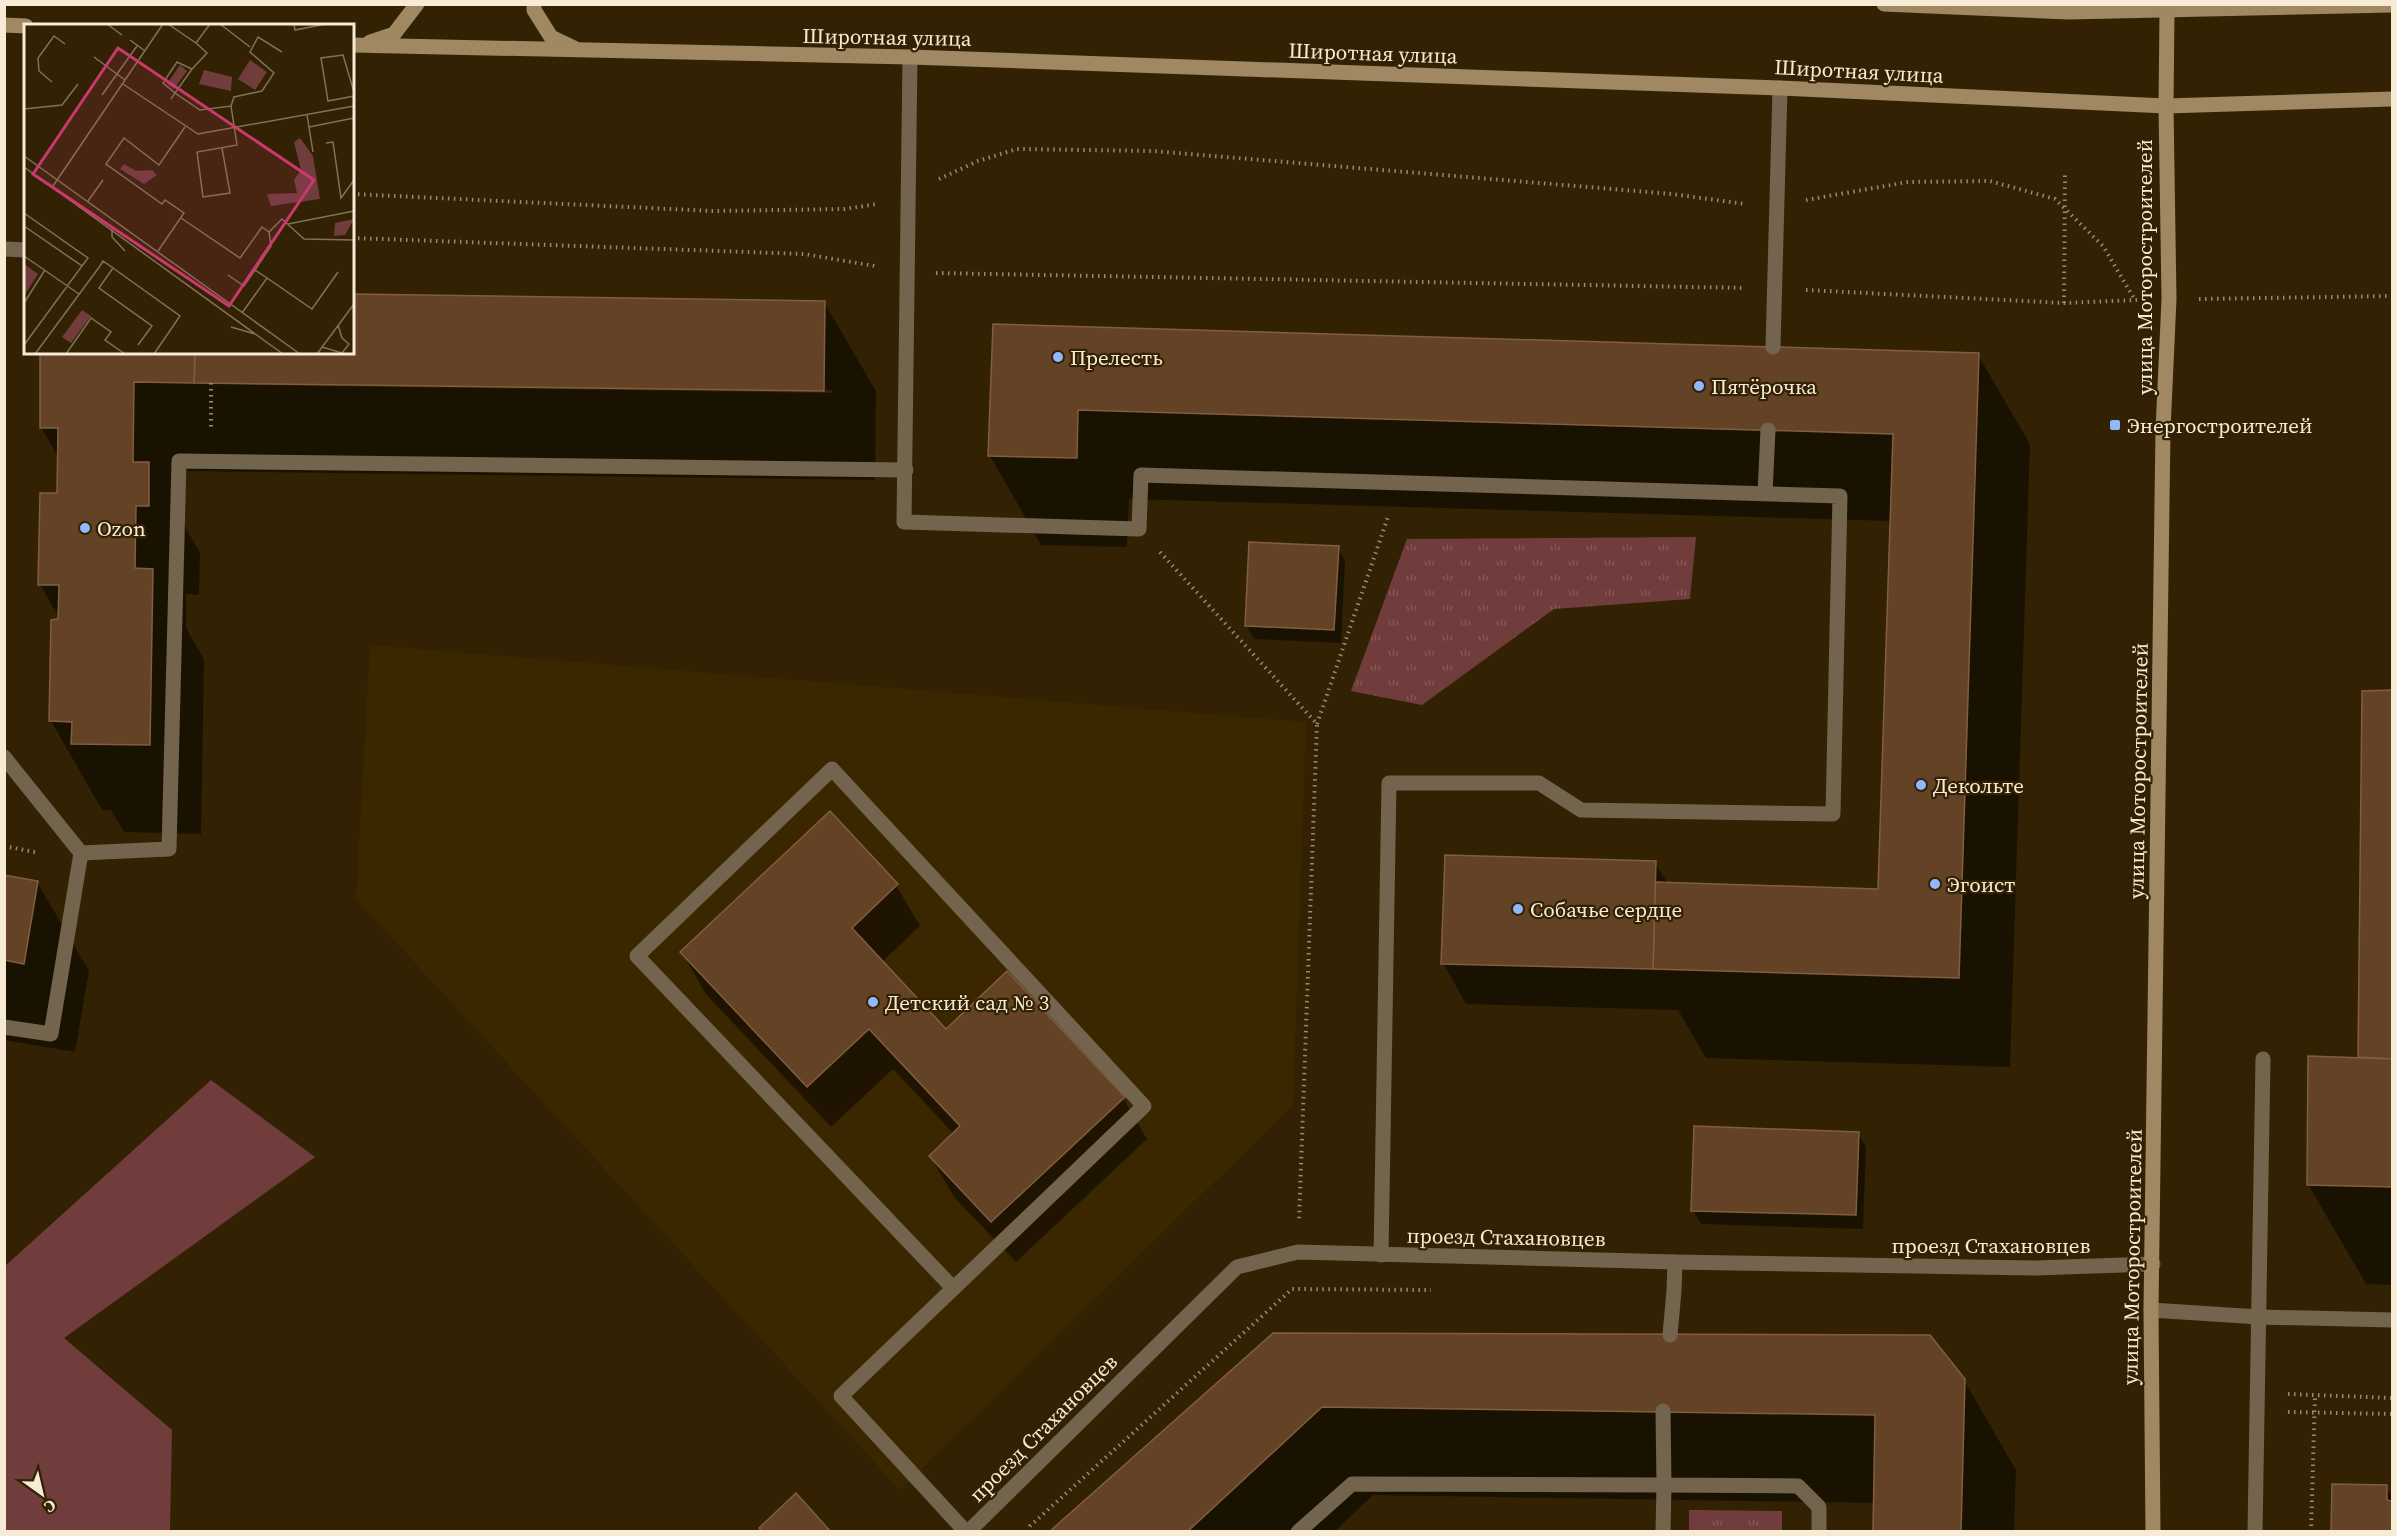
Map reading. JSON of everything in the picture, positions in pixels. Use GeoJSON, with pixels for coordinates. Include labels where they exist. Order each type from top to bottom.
{"type":"FeatureCollection","features":[{"type":"Feature","properties":{"kind":"main road"},"geometry":{"type":"LineString","coordinates":[[355,45],[394,34],[417,4]]}},
{"type":"Feature","properties":{"kind":"main road"},"geometry":{"type":"LineString","coordinates":[[534,4],[534,10],[551,37],[580,51]]}},
{"type":"Feature","properties":{"kind":"main road"},"geometry":{"type":"LineString","coordinates":[[1884,4],[2069,12],[2167,12],[2392,5]]}},
{"type":"Feature","properties":{"kind":"main road","name":"улица Моторостроителей"},"geometry":{"type":"LineString","coordinates":[[2153,1532],[2151,1310],[2163,430],[2169,299],[2167,12]]}},
{"type":"Feature","properties":{"kind":"main road"},"geometry":{"type":"LineString","coordinates":[[4,25],[24,26]]}},
{"type":"Feature","properties":{"kind":"main road","name":"Широтная улица"},"geometry":{"type":"LineString","coordinates":[[355,45],[910,57],[1780,88],[2166,106],[2392,99]]}},
{"type":"Feature","properties":{"kind":"street"},"geometry":{"type":"LineString","coordinates":[[910,57],[904,522],[1139,529],[1141,475],[1840,496],[1833,814],[1581,810],[1539,783],[1389,783],[1381,1255]]}},
{"type":"Feature","properties":{"kind":"street"},"geometry":{"type":"LineString","coordinates":[[1773,347],[1780,88]]}},
{"type":"Feature","properties":{"kind":"street"},"geometry":{"type":"LineString","coordinates":[[4,249],[24,250]]}},
{"type":"Feature","properties":{"kind":"street"},"geometry":{"type":"LineString","coordinates":[[1764,493],[1768,430]]}},
{"type":"Feature","properties":{"kind":"street"},"geometry":{"type":"LineString","coordinates":[[81,853],[169,849],[179,461],[906,470]]}},
{"type":"Feature","properties":{"kind":"street"},"geometry":{"type":"LineString","coordinates":[[4,757],[81,853],[51,1034],[4,1027]]}},
{"type":"Feature","properties":{"kind":"street"},"geometry":{"type":"LineString","coordinates":[[953,1288],[637,956],[832,769],[1144,1106],[841,1396],[967,1532]]}},
{"type":"Feature","properties":{"kind":"street"},"geometry":{"type":"LineString","coordinates":[[2255,1532],[2263,1059]]}},
{"type":"Feature","properties":{"kind":"street","name":"проезд Стахановцев"},"geometry":{"type":"LineString","coordinates":[[967,1532],[1237,1267],[1298,1252],[1675,1262],[2035,1268],[2153,1264]]}},
{"type":"Feature","properties":{"kind":"street"},"geometry":{"type":"LineString","coordinates":[[1670,1335],[1675,1262]]}},
{"type":"Feature","properties":{"kind":"street"},"geometry":{"type":"LineString","coordinates":[[2151,1310],[2259,1317],[2392,1320]]}},
{"type":"Feature","properties":{"kind":"street"},"geometry":{"type":"LineString","coordinates":[[1663,1412],[1663,1532]]}},
{"type":"Feature","properties":{"kind":"street"},"geometry":{"type":"LineString","coordinates":[[1298,1532],[1352,1484],[1798,1486],[1819,1507],[1819,1532]]}},
{"type":"Feature","properties":{"kind":"path"},"geometry":{"type":"LineString","coordinates":[[354,194],[712,211],[846,209],[876,204],[978,161],[1017,149],[1164,152],[1777,206],[1908,182],[1990,181],[2055,199],[2103,246],[2135,300]]}},
{"type":"Feature","properties":{"kind":"path"},"geometry":{"type":"LineString","coordinates":[[2064,303],[2065,173]]}},
{"type":"Feature","properties":{"kind":"path"},"geometry":{"type":"LineString","coordinates":[[354,238],[804,254],[908,272],[1775,289],[2064,303],[2392,296]]}},
{"type":"Feature","properties":{"kind":"path"},"geometry":{"type":"LineString","coordinates":[[211,383],[212,461]]}},
{"type":"Feature","properties":{"kind":"path"},"geometry":{"type":"LineString","coordinates":[[1298,1252],[1317,724],[1399,483]]}},
{"type":"Feature","properties":{"kind":"path"},"geometry":{"type":"LineString","coordinates":[[1139,529],[1317,724]]}},
{"type":"Feature","properties":{"kind":"path"},"geometry":{"type":"LineString","coordinates":[[1028,1532],[1030,1526],[1292,1289],[1436,1290]]}},
{"type":"Feature","properties":{"kind":"path"},"geometry":{"type":"LineString","coordinates":[[2258,1393],[2392,1398]]}},
{"type":"Feature","properties":{"kind":"path"},"geometry":{"type":"LineString","coordinates":[[2311,1532],[2315,1395]]}},
{"type":"Feature","properties":{"kind":"path"},"geometry":{"type":"LineString","coordinates":[[2258,1411],[2392,1414]]}},
{"type":"Feature","properties":{"kind":"shaded area","name":"Детский сад № 3"},"geometry":{"type":"Polygon","coordinates":[[[370,645],[1306,722],[1293,1105],[900,1490],[356,899],[370,645]]]}},
{"type":"Feature","properties":{"kind":"green space"},"geometry":{"type":"Polygon","coordinates":[[[1696,537],[1690,599],[1554,609],[1422,705],[1351,691],[1407,539],[1696,537]]]}},
{"type":"Feature","properties":{"kind":"green space"},"geometry":{"type":"Polygon","coordinates":[[[211,1080],[315,1157],[64,1338],[172,1430],[170,1531],[5,1531],[5,1266],[211,1080]]]}},
{"type":"Feature","properties":{"kind":"green space"},"geometry":{"type":"Polygon","coordinates":[[[1689,1510],[1782,1511],[1782,1531],[1689,1531],[1689,1510]]]}},
{"type":"Feature","properties":{"kind":"building"},"geometry":{"type":"Polygon","coordinates":[[[354,294],[825,301],[824,391],[194,383],[195,354],[354,354],[354,294]]]}},
{"type":"Feature","properties":{"kind":"building"},"geometry":{"type":"Polygon","coordinates":[[[993,324],[1979,353],[1959,978],[1653,969],[1655,882],[1878,889],[1893,434],[1078,410],[1077,458],[988,456],[993,324]]]}},
{"type":"Feature","properties":{"kind":"building"},"geometry":{"type":"Polygon","coordinates":[[[40,354],[195,354],[194,383],[134,382],[133,462],[149,462],[149,506],[136,506],[135,568],[153,569],[150,745],[71,744],[72,722],[49,721],[51,620],[58,619],[59,585],[38,585],[40,493],[57,493],[58,428],[40,428],[40,354]]]}},
{"type":"Feature","properties":{"kind":"building"},"geometry":{"type":"Polygon","coordinates":[[[1249,542],[1339,546],[1334,630],[1245,626],[1249,542]]]}},
{"type":"Feature","properties":{"kind":"building"},"geometry":{"type":"Polygon","coordinates":[[[2392,690],[2392,1059],[2358,1057],[2362,691],[2392,690]]]}},
{"type":"Feature","properties":{"kind":"building"},"geometry":{"type":"Polygon","coordinates":[[[830,811],[898,884],[852,928],[946,1029],[1007,971],[1125,1097],[991,1222],[929,1156],[960,1126],[869,1029],[807,1087],[680,952],[830,811]]]}},
{"type":"Feature","properties":{"kind":"building"},"geometry":{"type":"Polygon","coordinates":[[[1445,855],[1656,861],[1653,969],[1441,964],[1445,855]]]}},
{"type":"Feature","properties":{"kind":"building"},"geometry":{"type":"Polygon","coordinates":[[[4,875],[38,881],[24,964],[4,960],[4,875]]]}},
{"type":"Feature","properties":{"kind":"building"},"geometry":{"type":"Polygon","coordinates":[[[2308,1056],[2392,1059],[2392,1187],[2307,1185],[2308,1056]]]}},
{"type":"Feature","properties":{"kind":"building"},"geometry":{"type":"Polygon","coordinates":[[[1694,1126],[1859,1132],[1856,1215],[1691,1211],[1694,1126]]]}},
{"type":"Feature","properties":{"kind":"building"},"geometry":{"type":"Polygon","coordinates":[[[1273,1333],[1930,1335],[1965,1379],[1961,1532],[1873,1532],[1875,1415],[1322,1407],[1187,1532],[1049,1532],[1273,1333]]]}},
{"type":"Feature","properties":{"kind":"building"},"geometry":{"type":"Polygon","coordinates":[[[2332,1484],[2387,1485],[2387,1500],[2392,1501],[2392,1532],[2331,1532],[2332,1484]]]}},
{"type":"Feature","properties":{"kind":"building"},"geometry":{"type":"Polygon","coordinates":[[[796,1493],[831,1532],[762,1532],[759,1528],[796,1493]]]}},
{"type":"Feature","properties":{"kind":"place","name":"Прелесть"},"geometry":{"type":"Point","coordinates":[1058,357]}},
{"type":"Feature","properties":{"kind":"place","name":"Пятёрочка"},"geometry":{"type":"Point","coordinates":[1699,386]}},
{"type":"Feature","properties":{"kind":"place","name":"Энергостроителей"},"geometry":{"type":"Point","coordinates":[2115,425]}},
{"type":"Feature","properties":{"kind":"place","name":"Ozon"},"geometry":{"type":"Point","coordinates":[85,528]}},
{"type":"Feature","properties":{"kind":"place","name":"Декольте"},"geometry":{"type":"Point","coordinates":[1921,785]}},
{"type":"Feature","properties":{"kind":"place","name":"Эгоист"},"geometry":{"type":"Point","coordinates":[1935,884]}},
{"type":"Feature","properties":{"kind":"place","name":"Собачье сердце"},"geometry":{"type":"Point","coordinates":[1518,909]}},
{"type":"Feature","properties":{"kind":"place","name":"Детский сад № 3"},"geometry":{"type":"Point","coordinates":[873,1002]}}]}
